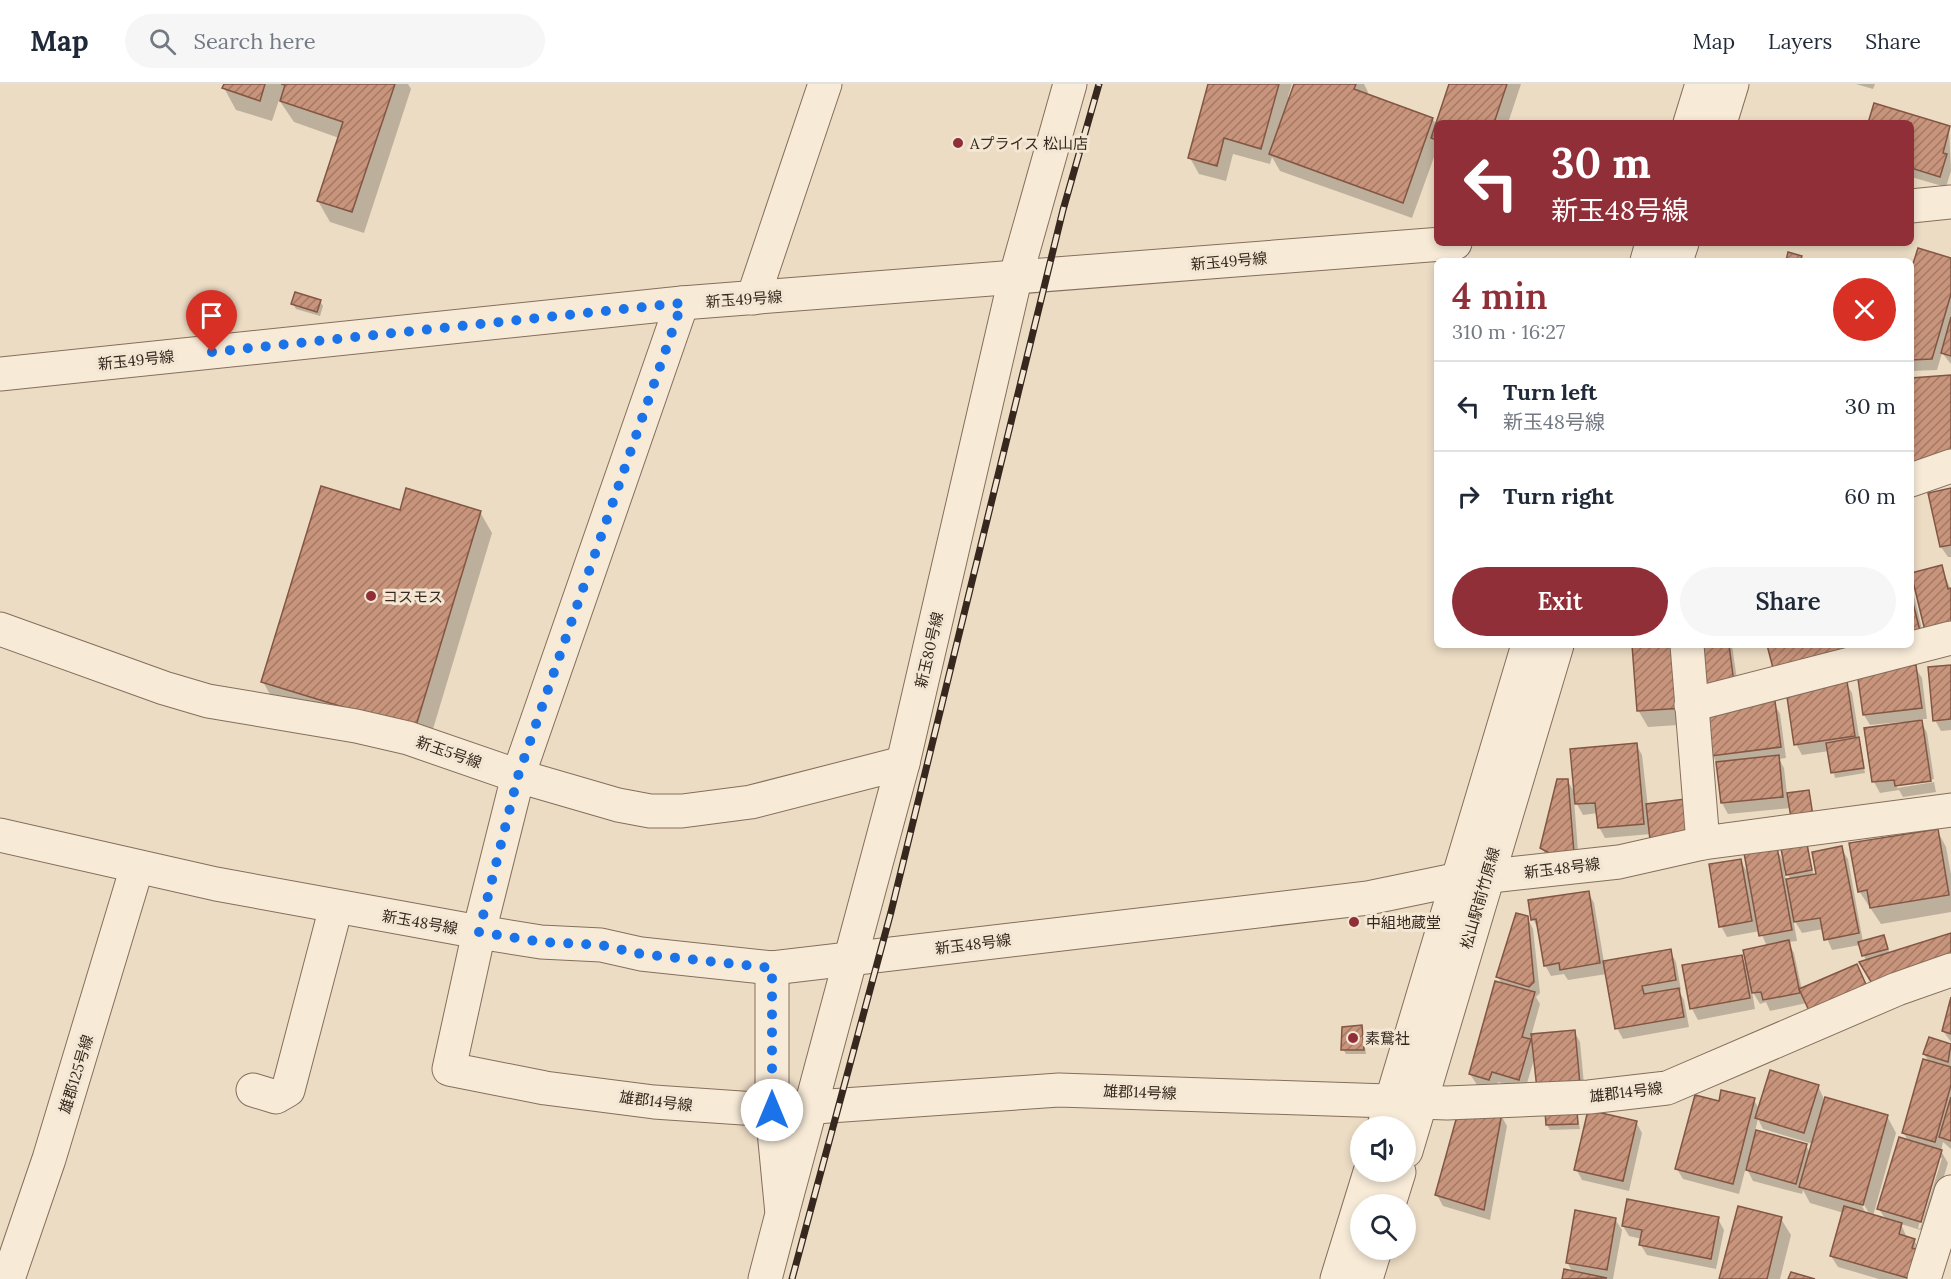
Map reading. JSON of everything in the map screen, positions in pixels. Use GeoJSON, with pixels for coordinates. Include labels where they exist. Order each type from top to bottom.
{"type":"FeatureCollection","features":[{"type":"Feature","properties":{"kind":"street"},"geometry":{"type":"LineString","coordinates":[[753,298],[825,84]]}},
{"type":"Feature","properties":{"kind":"street","name":"新玉80号線"},"geometry":{"type":"LineString","coordinates":[[765,1279],[903,763],[1015,279],[1070,84]]}},
{"type":"Feature","properties":{"kind":"street"},"geometry":{"type":"LineString","coordinates":[[1691,120],[1702,84]]}},
{"type":"Feature","properties":{"kind":"street"},"geometry":{"type":"LineString","coordinates":[[1721,120],[1732,84]]}},
{"type":"Feature","properties":{"kind":"street"},"geometry":{"type":"LineString","coordinates":[[1914,206],[1951,202]]}},
{"type":"Feature","properties":{"kind":"street","name":"新玉49号線"},"geometry":{"type":"LineString","coordinates":[[0,374],[682,303],[1015,279],[1434,245]]}},
{"type":"Feature","properties":{"kind":"street"},"geometry":{"type":"LineString","coordinates":[[479,932],[518,776],[682,303]]}},
{"type":"Feature","properties":{"kind":"street"},"geometry":{"type":"LineString","coordinates":[[1914,479],[1951,466]]}},
{"type":"Feature","properties":{"kind":"street","name":"新玉5号線"},"geometry":{"type":"LineString","coordinates":[[0,629],[164,688],[208,701],[356,726],[398,736],[518,776],[618,805],[650,811],[682,811],[751,802],[903,763]]}},
{"type":"Feature","properties":{"kind":"street"},"geometry":{"type":"LineString","coordinates":[[1914,648],[1951,638]]}},
{"type":"Feature","properties":{"kind":"street","name":"松山駅前竹原線"},"geometry":{"type":"LineString","coordinates":[[1399,1109],[1470,879],[1527,648]]}},
{"type":"Feature","properties":{"kind":"street","name":"松山駅前竹原線"},"geometry":{"type":"LineString","coordinates":[[1470,879],[1556,648]]}},
{"type":"Feature","properties":{"kind":"street"},"geometry":{"type":"LineString","coordinates":[[1687,648],[1703,843]]}},
{"type":"Feature","properties":{"kind":"street"},"geometry":{"type":"LineString","coordinates":[[1691,705],[1912,648]]}},
{"type":"Feature","properties":{"kind":"street","name":"新玉48号線"},"geometry":{"type":"LineString","coordinates":[[0,835],[137,867],[336,907],[479,932],[541,942],[601,945],[641,954],[772,968],[1368,898],[1470,879],[1619,862],[1703,843],[1951,810]]}},
{"type":"Feature","properties":{"kind":"street","name":"雄郡125号線"},"geometry":{"type":"LineString","coordinates":[[8,1279],[49,1160],[137,867]]}},
{"type":"Feature","properties":{"kind":"street"},"geometry":{"type":"LineString","coordinates":[[253,1090],[276,1097],[288,1090],[336,907]]}},
{"type":"Feature","properties":{"kind":"street","name":"雄郡14号線"},"geometry":{"type":"LineString","coordinates":[[479,932],[449,1069],[545,1088],[720,1108],[772,1110],[1059,1090],[1399,1109],[1447,1103],[1589,1097],[1667,1088],[1951,969]]}},
{"type":"Feature","properties":{"kind":"street"},"geometry":{"type":"LineString","coordinates":[[772,968],[772,1110],[782,1214]]}},
{"type":"Feature","properties":{"kind":"street"},"geometry":{"type":"LineString","coordinates":[[1337,1279],[1367,1182]]}},
{"type":"Feature","properties":{"kind":"street"},"geometry":{"type":"LineString","coordinates":[[1934,1276],[1951,1192]]}},
{"type":"Feature","properties":{"kind":"street"},"geometry":{"type":"LineString","coordinates":[[1366,1279],[1372,1260]]}},
{"type":"Feature","properties":{"kind":"building"},"geometry":{"type":"Polygon","coordinates":[[[224,84],[265,84],[260,101],[222,88],[224,84]]]}},
{"type":"Feature","properties":{"kind":"building"},"geometry":{"type":"Polygon","coordinates":[[[281,84],[395,84],[352,212],[317,201],[343,122],[280,101],[285,85],[281,84]]]}},
{"type":"Feature","properties":{"kind":"building"},"geometry":{"type":"Polygon","coordinates":[[[1208,84],[1279,84],[1261,149],[1224,138],[1217,166],[1188,158],[1208,84]]]}},
{"type":"Feature","properties":{"kind":"building"},"geometry":{"type":"Polygon","coordinates":[[[1294,84],[1356,84],[1354,89],[1433,118],[1403,203],[1269,154],[1294,84]]]}},
{"type":"Feature","properties":{"kind":"building"},"geometry":{"type":"Polygon","coordinates":[[[1449,84],[1507,84],[1495,120],[1437,120],[1449,84]]]}},
{"type":"Feature","properties":{"kind":"building"},"geometry":{"type":"Polygon","coordinates":[[[1874,103],[1950,126],[1943,153],[1947,154],[1940,177],[1914,169],[1914,120],[1869,120],[1874,103]]]}},
{"type":"Feature","properties":{"kind":"building"},"geometry":{"type":"Polygon","coordinates":[[[1918,248],[1951,258],[1951,294],[1932,359],[1914,360],[1914,261],[1918,248]]]}},
{"type":"Feature","properties":{"kind":"building"},"geometry":{"type":"Polygon","coordinates":[[[1788,252],[1802,256],[1801,258],[1787,258],[1788,252]]]}},
{"type":"Feature","properties":{"kind":"building"},"geometry":{"type":"Polygon","coordinates":[[[295,292],[321,300],[317,312],[291,304],[295,292]]]}},
{"type":"Feature","properties":{"kind":"building"},"geometry":{"type":"Polygon","coordinates":[[[1951,317],[1951,356],[1941,353],[1951,317]]]}},
{"type":"Feature","properties":{"kind":"building"},"geometry":{"type":"Polygon","coordinates":[[[1951,375],[1951,454],[1914,466],[1914,378],[1951,375]]]}},
{"type":"Feature","properties":{"kind":"building","name":"コスモス"},"geometry":{"type":"Polygon","coordinates":[[[321,486],[400,510],[406,488],[481,511],[415,729],[261,682],[321,486]]]}},
{"type":"Feature","properties":{"kind":"building"},"geometry":{"type":"Polygon","coordinates":[[[1951,488],[1951,545],[1940,547],[1928,493],[1951,488]]]}},
{"type":"Feature","properties":{"kind":"building"},"geometry":{"type":"Polygon","coordinates":[[[1942,565],[1948,589],[1951,588],[1951,629],[1926,635],[1914,585],[1914,572],[1942,565]]]}},
{"type":"Feature","properties":{"kind":"building"},"geometry":{"type":"Polygon","coordinates":[[[1914,607],[1920,631],[1914,632],[1914,607]]]}},
{"type":"Feature","properties":{"kind":"building"},"geometry":{"type":"Polygon","coordinates":[[[1632,648],[1680,648],[1685,708],[1637,711],[1632,648]]]}},
{"type":"Feature","properties":{"kind":"building"},"geometry":{"type":"Polygon","coordinates":[[[1694,648],[1729,648],[1734,683],[1700,688],[1694,648]]]}},
{"type":"Feature","properties":{"kind":"building"},"geometry":{"type":"Polygon","coordinates":[[[1768,648],[1844,648],[1845,653],[1774,672],[1768,648]]]}},
{"type":"Feature","properties":{"kind":"building"},"geometry":{"type":"Polygon","coordinates":[[[1916,665],[1922,708],[1863,715],[1857,672],[1916,665]]]}},
{"type":"Feature","properties":{"kind":"building"},"geometry":{"type":"Polygon","coordinates":[[[1951,665],[1951,719],[1933,721],[1928,667],[1951,665]]]}},
{"type":"Feature","properties":{"kind":"building"},"geometry":{"type":"Polygon","coordinates":[[[1847,681],[1855,736],[1794,745],[1786,690],[1847,681]]]}},
{"type":"Feature","properties":{"kind":"building"},"geometry":{"type":"Polygon","coordinates":[[[1775,701],[1781,747],[1711,756],[1705,711],[1775,701]]]}},
{"type":"Feature","properties":{"kind":"building"},"geometry":{"type":"Polygon","coordinates":[[[1922,720],[1931,781],[1895,786],[1894,780],[1872,782],[1864,728],[1922,720]]]}},
{"type":"Feature","properties":{"kind":"building"},"geometry":{"type":"Polygon","coordinates":[[[1859,737],[1864,768],[1831,773],[1826,743],[1859,737]]]}},
{"type":"Feature","properties":{"kind":"building"},"geometry":{"type":"Polygon","coordinates":[[[1637,743],[1644,824],[1598,828],[1595,803],[1575,804],[1570,749],[1637,743]]]}},
{"type":"Feature","properties":{"kind":"building"},"geometry":{"type":"Polygon","coordinates":[[[1779,755],[1783,797],[1721,803],[1716,762],[1779,755]]]}},
{"type":"Feature","properties":{"kind":"building"},"geometry":{"type":"Polygon","coordinates":[[[1557,779],[1568,779],[1574,853],[1551,854],[1540,848],[1557,779]]]}},
{"type":"Feature","properties":{"kind":"building"},"geometry":{"type":"Polygon","coordinates":[[[1809,790],[1813,816],[1791,818],[1787,793],[1809,790]]]}},
{"type":"Feature","properties":{"kind":"building"},"geometry":{"type":"Polygon","coordinates":[[[1693,798],[1697,834],[1650,840],[1646,804],[1693,798]]]}},
{"type":"Feature","properties":{"kind":"building"},"geometry":{"type":"Polygon","coordinates":[[[1938,829],[1949,895],[1870,908],[1867,890],[1858,892],[1849,843],[1938,829]]]}},
{"type":"Feature","properties":{"kind":"building"},"geometry":{"type":"Polygon","coordinates":[[[1806,839],[1812,870],[1786,875],[1780,843],[1806,839]]]}},
{"type":"Feature","properties":{"kind":"building"},"geometry":{"type":"Polygon","coordinates":[[[1842,846],[1859,933],[1824,940],[1820,918],[1794,922],[1786,879],[1816,874],[1812,852],[1842,846]]]}},
{"type":"Feature","properties":{"kind":"building"},"geometry":{"type":"Polygon","coordinates":[[[1777,847],[1792,930],[1759,936],[1744,853],[1777,847]]]}},
{"type":"Feature","properties":{"kind":"building"},"geometry":{"type":"Polygon","coordinates":[[[1741,859],[1752,921],[1719,927],[1709,864],[1741,859]]]}},
{"type":"Feature","properties":{"kind":"building"},"geometry":{"type":"Polygon","coordinates":[[[1589,891],[1600,963],[1560,970],[1559,963],[1544,966],[1536,919],[1531,920],[1528,900],[1589,891]]]}},
{"type":"Feature","properties":{"kind":"building"},"geometry":{"type":"Polygon","coordinates":[[[1516,913],[1528,916],[1534,982],[1529,987],[1496,977],[1516,913]]]}},
{"type":"Feature","properties":{"kind":"building"},"geometry":{"type":"Polygon","coordinates":[[[1951,933],[1951,964],[1876,990],[1859,962],[1951,933]]]}},
{"type":"Feature","properties":{"kind":"building"},"geometry":{"type":"Polygon","coordinates":[[[1884,935],[1888,949],[1862,956],[1858,942],[1884,935]]]}},
{"type":"Feature","properties":{"kind":"building"},"geometry":{"type":"Polygon","coordinates":[[[1789,940],[1800,993],[1763,1000],[1761,992],[1752,993],[1743,950],[1789,940]]]}},
{"type":"Feature","properties":{"kind":"building"},"geometry":{"type":"Polygon","coordinates":[[[1671,949],[1676,980],[1642,986],[1644,994],[1679,988],[1684,1017],[1615,1029],[1603,961],[1671,949]]]}},
{"type":"Feature","properties":{"kind":"building"},"geometry":{"type":"Polygon","coordinates":[[[1742,955],[1750,998],[1690,1009],[1682,965],[1742,955]]]}},
{"type":"Feature","properties":{"kind":"building"},"geometry":{"type":"Polygon","coordinates":[[[1857,964],[1868,989],[1811,1015],[1799,989],[1857,964]]]}},
{"type":"Feature","properties":{"kind":"building"},"geometry":{"type":"Polygon","coordinates":[[[1495,981],[1535,992],[1522,1037],[1531,1039],[1519,1080],[1492,1072],[1489,1080],[1469,1074],[1495,981]]]}},
{"type":"Feature","properties":{"kind":"building"},"geometry":{"type":"Polygon","coordinates":[[[1951,997],[1951,1034],[1942,1031],[1951,997]]]}},
{"type":"Feature","properties":{"kind":"building","name":"素鵞社"},"geometry":{"type":"Polygon","coordinates":[[[1362,1025],[1364,1050],[1341,1050],[1342,1027],[1362,1025]]]}},
{"type":"Feature","properties":{"kind":"building"},"geometry":{"type":"Polygon","coordinates":[[[1575,1030],[1580,1084],[1537,1089],[1531,1034],[1575,1030]]]}},
{"type":"Feature","properties":{"kind":"building"},"geometry":{"type":"Polygon","coordinates":[[[1929,1037],[1951,1044],[1948,1062],[1923,1054],[1929,1037]]]}},
{"type":"Feature","properties":{"kind":"building"},"geometry":{"type":"Polygon","coordinates":[[[1923,1059],[1951,1067],[1951,1085],[1935,1142],[1902,1133],[1923,1059]]]}},
{"type":"Feature","properties":{"kind":"building"},"geometry":{"type":"Polygon","coordinates":[[[1770,1070],[1819,1085],[1804,1133],[1755,1118],[1770,1070]]]}},
{"type":"Feature","properties":{"kind":"building"},"geometry":{"type":"Polygon","coordinates":[[[1721,1090],[1755,1098],[1733,1184],[1675,1169],[1695,1095],[1719,1101],[1721,1090]]]}},
{"type":"Feature","properties":{"kind":"building"},"geometry":{"type":"Polygon","coordinates":[[[1825,1097],[1888,1115],[1863,1205],[1799,1187],[1825,1097]]]}},
{"type":"Feature","properties":{"kind":"building"},"geometry":{"type":"Polygon","coordinates":[[[1951,1097],[1951,1141],[1939,1137],[1951,1097]]]}},
{"type":"Feature","properties":{"kind":"building"},"geometry":{"type":"Polygon","coordinates":[[[1577,1110],[1578,1124],[1546,1125],[1545,1111],[1577,1110]]]}},
{"type":"Feature","properties":{"kind":"building"},"geometry":{"type":"Polygon","coordinates":[[[1588,1110],[1637,1121],[1623,1181],[1574,1170],[1588,1110]]]}},
{"type":"Feature","properties":{"kind":"building"},"geometry":{"type":"Polygon","coordinates":[[[1502,1113],[1484,1210],[1435,1195],[1457,1116],[1502,1113]]]}},
{"type":"Feature","properties":{"kind":"building"},"geometry":{"type":"Polygon","coordinates":[[[1756,1130],[1807,1144],[1796,1184],[1746,1170],[1756,1130]]]}},
{"type":"Feature","properties":{"kind":"building"},"geometry":{"type":"Polygon","coordinates":[[[1899,1137],[1942,1150],[1921,1222],[1877,1209],[1899,1137]]]}},
{"type":"Feature","properties":{"kind":"building"},"geometry":{"type":"Polygon","coordinates":[[[1627,1199],[1719,1217],[1711,1259],[1639,1245],[1642,1230],[1622,1226],[1627,1199]]]}},
{"type":"Feature","properties":{"kind":"building"},"geometry":{"type":"Polygon","coordinates":[[[1738,1206],[1782,1217],[1767,1279],[1719,1279],[1738,1206]]]}},
{"type":"Feature","properties":{"kind":"building"},"geometry":{"type":"Polygon","coordinates":[[[1844,1206],[1902,1223],[1899,1234],[1915,1239],[1912,1248],[1920,1250],[1911,1279],[1830,1256],[1844,1206]]]}},
{"type":"Feature","properties":{"kind":"building"},"geometry":{"type":"Polygon","coordinates":[[[1575,1210],[1616,1218],[1607,1270],[1566,1263],[1575,1210]]]}},
{"type":"Feature","properties":{"kind":"building"},"geometry":{"type":"Polygon","coordinates":[[[1564,1269],[1607,1278],[1562,1279],[1564,1269]]]}},
{"type":"Feature","properties":{"kind":"building"},"geometry":{"type":"Polygon","coordinates":[[[1791,1272],[1815,1279],[1788,1279],[1791,1272]]]}},
{"type":"Feature","properties":{"kind":"railway"},"geometry":{"type":"LineString","coordinates":[[792,1279],[891,912],[1063,210],[1099,84]]}},
{"type":"Feature","properties":{"kind":"place","name":"Aプライス 松山店"},"geometry":{"type":"Point","coordinates":[958,143]}},
{"type":"Feature","properties":{"kind":"place","name":"コスモス"},"geometry":{"type":"Point","coordinates":[371,596]}},
{"type":"Feature","properties":{"kind":"place","name":"中組地蔵堂"},"geometry":{"type":"Point","coordinates":[1354,922]}},
{"type":"Feature","properties":{"kind":"place","name":"素鵞社"},"geometry":{"type":"Point","coordinates":[1353,1038]}},
{"type":"Feature","properties":{"kind":"route"},"geometry":{"type":"LineString","coordinates":[[212,352],[682,303],[518,776],[479,932],[541,942],[601,945],[641,954],[772,968],[772,1110]]}}]}
